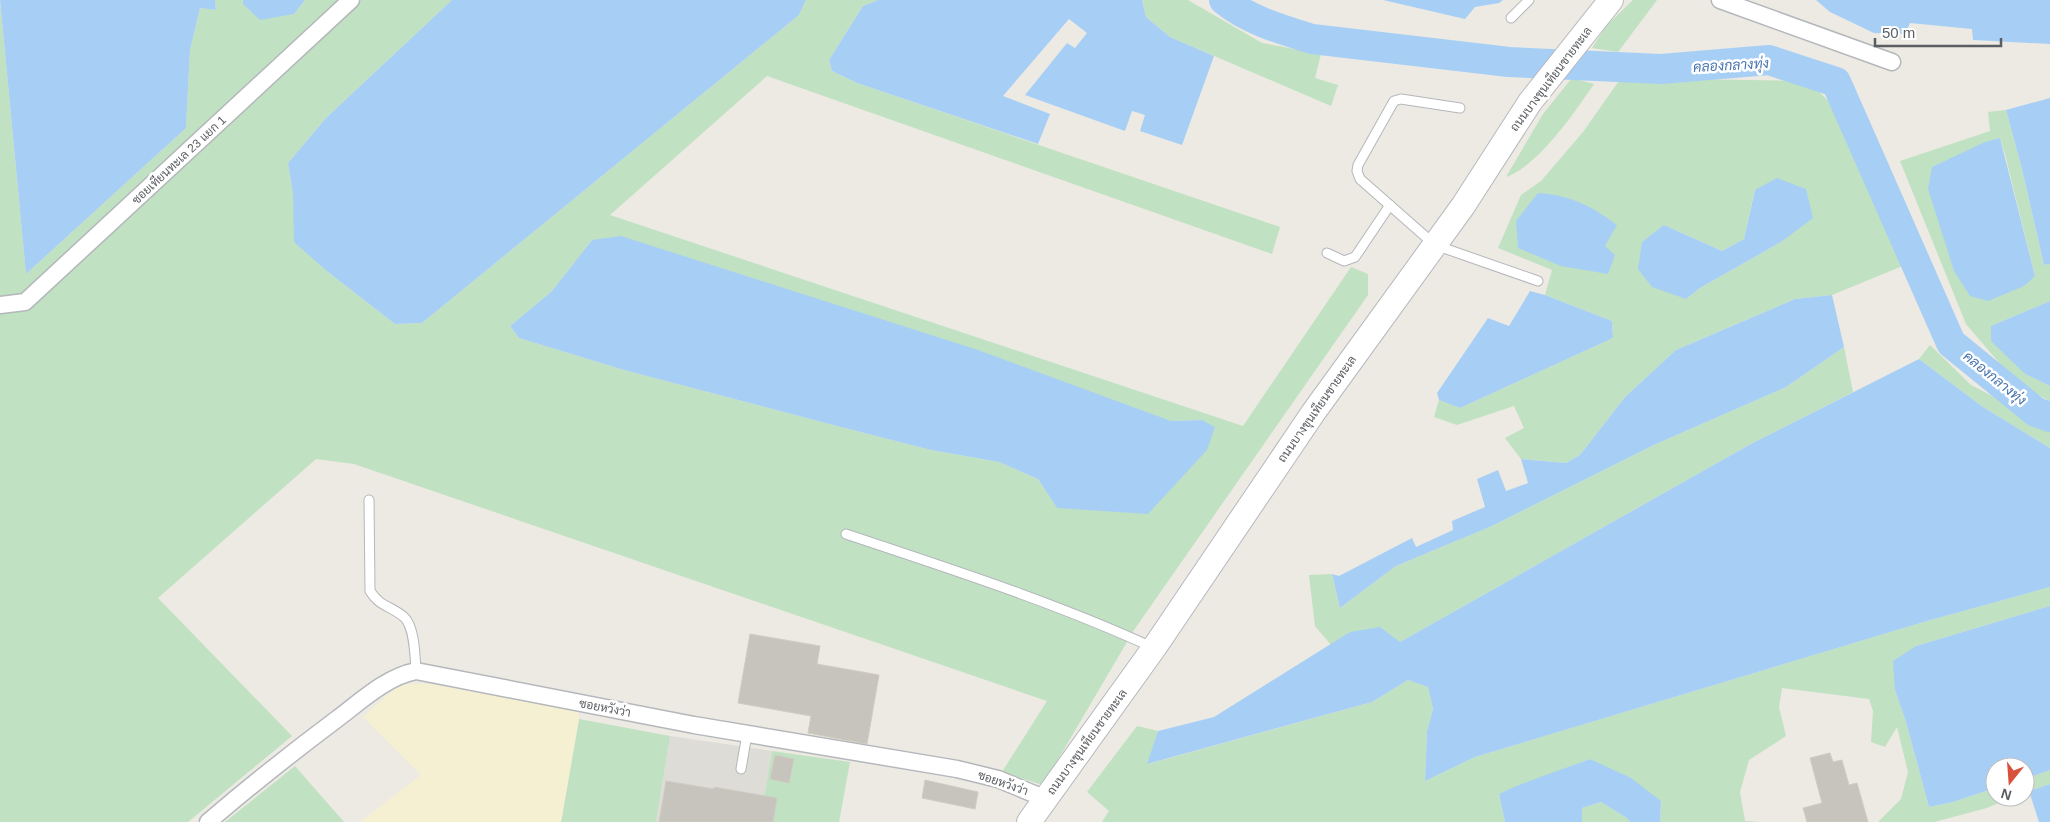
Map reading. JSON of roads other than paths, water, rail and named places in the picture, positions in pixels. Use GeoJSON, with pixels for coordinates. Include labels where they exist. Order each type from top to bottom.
{"type":"FeatureCollection","features":[{"type":"Feature","properties":{"kind":"main road","name":"ถนนบางขุนเทียนชายทะเล"},"geometry":{"type":"LineString","coordinates":[[1029,822],[1154,648],[1313,413],[1435,245],[1530,102],[1611,0]]}},
{"type":"Feature","properties":{"kind":"street","name":"ซอยเทียนทะเล 23 แยก 1"},"geometry":{"type":"LineString","coordinates":[[0,306],[25,302],[351,0]]}},
{"type":"Feature","properties":{"kind":"street"},"geometry":{"type":"LineString","coordinates":[[1720,0],[1892,62]]}},
{"type":"Feature","properties":{"kind":"street"},"geometry":{"type":"LineString","coordinates":[[208,822],[271,768],[377,689],[404,674],[416,671]]}},
{"type":"Feature","properties":{"kind":"street","name":"ซอยหวังว่า"},"geometry":{"type":"LineString","coordinates":[[416,671],[747,734],[957,769],[998,779],[1046,798]]}},
{"type":"Feature","properties":{"kind":"lane"},"geometry":{"type":"LineString","coordinates":[[1511,18],[1529,0]]}},
{"type":"Feature","properties":{"kind":"lane"},"geometry":{"type":"LineString","coordinates":[[1460,108],[1401,99],[1394,101],[1358,165],[1357,171],[1360,179],[1435,245],[1538,281]]}},
{"type":"Feature","properties":{"kind":"lane"},"geometry":{"type":"LineString","coordinates":[[1327,253],[1344,260],[1355,257],[1390,205]]}},
{"type":"Feature","properties":{"kind":"lane"},"geometry":{"type":"LineString","coordinates":[[369,500],[370,591],[376,600],[405,618],[414,643],[416,671]]}},
{"type":"Feature","properties":{"kind":"lane"},"geometry":{"type":"LineString","coordinates":[[846,534],[976,577],[1104,625],[1154,648]]}},
{"type":"Feature","properties":{"kind":"lane"},"geometry":{"type":"LineString","coordinates":[[741,769],[747,734]]}},
{"type":"Feature","properties":{"kind":"water"},"geometry":{"type":"Polygon","coordinates":[[[0,0],[215,0],[216,10],[200,8],[190,50],[186,128],[26,274],[0,0]]]}},
{"type":"Feature","properties":{"kind":"water"},"geometry":{"type":"Polygon","coordinates":[[[243,0],[305,0],[294,14],[260,20],[243,4],[243,0]]]}},
{"type":"Feature","properties":{"kind":"water"},"geometry":{"type":"Polygon","coordinates":[[[452,0],[806,0],[799,15],[422,323],[395,324],[328,272],[294,242],[293,194],[288,163],[326,118],[452,0]]]}},
{"type":"Feature","properties":{"kind":"water"},"geometry":{"type":"Polygon","coordinates":[[[878,0],[1142,0],[1146,17],[1170,37],[1214,56],[1182,145],[1140,131],[1145,115],[1132,111],[1125,131],[1025,95],[1067,43],[1075,48],[1087,33],[1069,19],[1003,96],[1050,114],[1038,144],[857,83],[832,71],[829,60],[863,6],[878,0]]]}},
{"type":"Feature","properties":{"kind":"water"},"geometry":{"type":"Polygon","coordinates":[[[1383,0],[1503,0],[1499,3],[1475,7],[1465,19],[1383,0]]]}},
{"type":"Feature","properties":{"kind":"water"},"geometry":{"type":"Polygon","coordinates":[[[1816,0],[2050,0],[2050,44],[1973,40],[1972,29],[1910,23],[1905,34],[1874,33],[1830,12],[1816,0]]]}},
{"type":"Feature","properties":{"kind":"water"},"geometry":{"type":"Polygon","coordinates":[[[2050,98],[2050,264],[2044,265],[2006,110],[2050,98]]]}},
{"type":"Feature","properties":{"kind":"water"},"geometry":{"type":"Polygon","coordinates":[[[2000,138],[2035,276],[2024,286],[1988,301],[1970,296],[1954,271],[1928,189],[1932,167],[1985,142],[2000,138]]]}},
{"type":"Feature","properties":{"kind":"water"},"geometry":{"type":"Polygon","coordinates":[[[1777,178],[1806,189],[1813,218],[1781,242],[1700,288],[1686,299],[1652,287],[1638,269],[1642,242],[1664,225],[1722,251],[1744,239],[1755,190],[1777,178]]]}},
{"type":"Feature","properties":{"kind":"water"},"geometry":{"type":"Polygon","coordinates":[[[1538,193],[1560,196],[1580,203],[1599,212],[1617,225],[1605,246],[1615,255],[1608,274],[1561,266],[1518,248],[1516,221],[1538,193]]]}},
{"type":"Feature","properties":{"kind":"water"},"geometry":{"type":"Polygon","coordinates":[[[621,236],[978,350],[1171,421],[1202,420],[1215,427],[1207,450],[1148,514],[1057,508],[1038,479],[999,462],[931,450],[837,426],[624,370],[519,338],[510,326],[552,291],[592,240],[621,236]]]}},
{"type":"Feature","properties":{"kind":"water"},"geometry":{"type":"Polygon","coordinates":[[[1530,291],[1612,321],[1613,338],[1460,408],[1439,400],[1437,393],[1488,318],[1509,326],[1530,291]]]}},
{"type":"Feature","properties":{"kind":"water"},"geometry":{"type":"Polygon","coordinates":[[[1832,295],[1844,347],[1786,387],[1656,444],[1492,526],[1396,566],[1340,608],[1332,574],[1339,576],[1412,538],[1416,547],[1453,530],[1452,521],[1485,507],[1477,479],[1498,470],[1506,491],[1528,483],[1521,459],[1566,463],[1580,455],[1625,397],[1676,350],[1795,299],[1832,295]]]}},
{"type":"Feature","properties":{"kind":"water"},"geometry":{"type":"Polygon","coordinates":[[[2050,301],[2050,386],[2025,374],[1991,341],[1991,326],[2050,301]]]}},
{"type":"Feature","properties":{"kind":"water"},"geometry":{"type":"Polygon","coordinates":[[[1919,359],[1983,407],[2050,448],[2050,587],[1927,621],[1475,757],[1425,781],[1427,731],[1433,709],[1428,687],[1408,680],[1372,702],[1147,764],[1158,731],[1214,717],[1350,632],[1380,627],[1400,642],[1749,445],[1919,359]]]}},
{"type":"Feature","properties":{"kind":"water"},"geometry":{"type":"Polygon","coordinates":[[[2050,606],[2050,770],[2035,775],[2035,757],[1985,757],[1985,791],[1953,802],[1929,807],[1906,722],[1895,690],[1893,661],[1916,646],[2050,606]]]}},
{"type":"Feature","properties":{"kind":"water"},"geometry":{"type":"Polygon","coordinates":[[[1590,759],[1631,778],[1661,801],[1660,822],[1630,822],[1627,818],[1601,802],[1582,808],[1582,822],[1505,822],[1499,794],[1590,759]]]}},
{"type":"Feature","properties":{"kind":"water"},"geometry":{"type":"Polygon","coordinates":[[[2050,784],[2050,822],[2039,822],[2034,807],[2035,789],[2050,784]]]}},
{"type":"Feature","properties":{"kind":"waterway","name":"คลองกลางทุ่ง"},"geometry":{"type":"LineString","coordinates":[[1224,0],[1255,19],[1312,39],[1509,62],[1661,69],[1769,60],[1836,82],[1951,343],[2036,412],[2050,417]]}}]}
